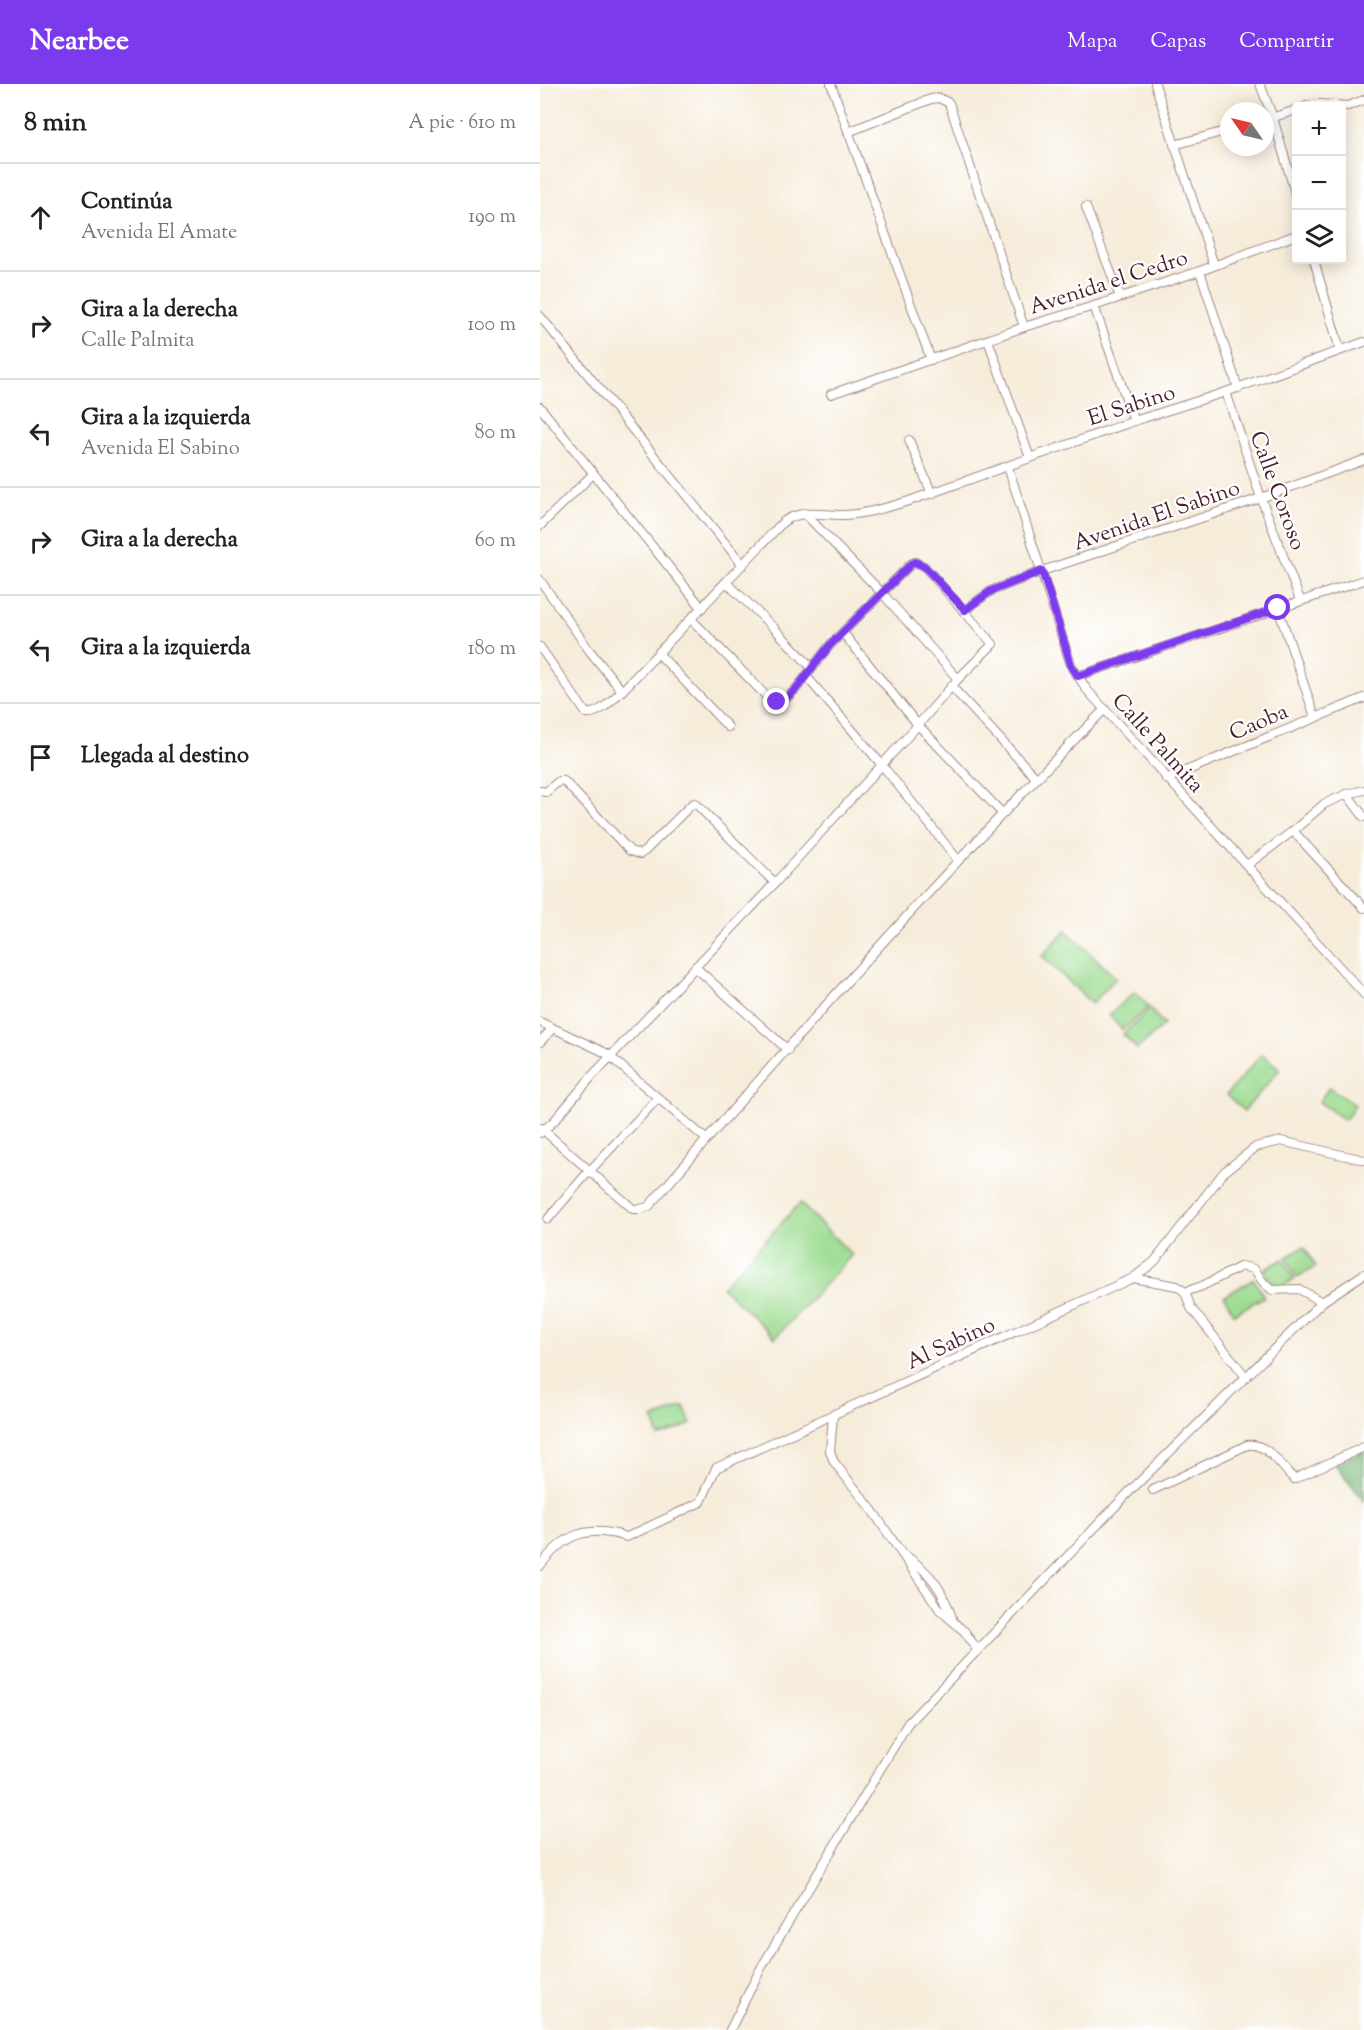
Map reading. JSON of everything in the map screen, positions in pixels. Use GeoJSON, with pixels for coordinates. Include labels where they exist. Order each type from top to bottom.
{"type":"FeatureCollection","features":[{"type":"Feature","properties":{"kind":"street"},"geometry":{"type":"LineString","coordinates":[[831,84],[860,158],[931,360]]}},
{"type":"Feature","properties":{"kind":"street"},"geometry":{"type":"LineString","coordinates":[[1155,84],[1214,265]]}},
{"type":"Feature","properties":{"kind":"street"},"geometry":{"type":"LineString","coordinates":[[1260,84],[1265,102]]}},
{"type":"Feature","properties":{"kind":"street"},"geometry":{"type":"LineString","coordinates":[[848,132],[931,99],[939,98],[949,103],[1024,327]]}},
{"type":"Feature","properties":{"kind":"street"},"geometry":{"type":"LineString","coordinates":[[1346,106],[1364,100]]}},
{"type":"Feature","properties":{"kind":"street"},"geometry":{"type":"LineString","coordinates":[[1274,117],[1292,111]]}},
{"type":"Feature","properties":{"kind":"street"},"geometry":{"type":"LineString","coordinates":[[1174,145],[1220,132]]}},
{"type":"Feature","properties":{"kind":"street"},"geometry":{"type":"LineString","coordinates":[[1274,133],[1292,185]]}},
{"type":"Feature","properties":{"kind":"street"},"geometry":{"type":"LineString","coordinates":[[1086,207],[1120,297]]}},
{"type":"Feature","properties":{"kind":"street","name":"Avenida el Cedro"},"geometry":{"type":"LineString","coordinates":[[831,394],[1024,327],[1200,271],[1292,237]]}},
{"type":"Feature","properties":{"kind":"street"},"geometry":{"type":"LineString","coordinates":[[1315,264],[1340,350]]}},
{"type":"Feature","properties":{"kind":"street"},"geometry":{"type":"LineString","coordinates":[[1200,271],[1238,388]]}},
{"type":"Feature","properties":{"kind":"street"},"geometry":{"type":"LineString","coordinates":[[1094,306],[1134,421]]}},
{"type":"Feature","properties":{"kind":"street"},"geometry":{"type":"LineString","coordinates":[[540,316],[743,565]]}},
{"type":"Feature","properties":{"kind":"street"},"geometry":{"type":"LineString","coordinates":[[988,340],[1030,458]]}},
{"type":"Feature","properties":{"kind":"street","name":"El Sabino"},"geometry":{"type":"LineString","coordinates":[[804,513],[845,515],[875,511],[932,494],[1134,421],[1238,388],[1364,342]]}},
{"type":"Feature","properties":{"kind":"street","name":"Calle Coroso"},"geometry":{"type":"LineString","coordinates":[[1226,392],[1261,498],[1300,600]]}},
{"type":"Feature","properties":{"kind":"street"},"geometry":{"type":"LineString","coordinates":[[540,407],[702,608]]}},
{"type":"Feature","properties":{"kind":"street"},"geometry":{"type":"LineString","coordinates":[[909,440],[932,494]]}},
{"type":"Feature","properties":{"kind":"street","name":"Avenida El Sabino"},"geometry":{"type":"LineString","coordinates":[[965,610],[991,591],[1042,571],[1261,498],[1364,460]]}},
{"type":"Feature","properties":{"kind":"street","name":"Calle Palmita"},"geometry":{"type":"LineString","coordinates":[[1008,467],[1071,665],[1087,690],[1364,994]]}},
{"type":"Feature","properties":{"kind":"street"},"geometry":{"type":"LineString","coordinates":[[540,526],[593,474]]}},
{"type":"Feature","properties":{"kind":"street"},"geometry":{"type":"LineString","coordinates":[[540,647],[586,713],[591,714],[598,711],[622,691],[783,522],[791,516],[804,513],[882,593],[958,679]]}},
{"type":"Feature","properties":{"kind":"street"},"geometry":{"type":"LineString","coordinates":[[692,619],[771,701],[782,702],[796,689],[843,633],[911,564],[919,563],[965,610],[993,644],[951,686],[775,883],[610,1057],[554,1121],[541,1130],[591,1170],[633,1209],[648,1207],[706,1139],[958,860],[1105,709]]}},
{"type":"Feature","properties":{"kind":"street"},"geometry":{"type":"LineString","coordinates":[[540,580],[589,650],[622,691]]}},
{"type":"Feature","properties":{"kind":"street"},"geometry":{"type":"LineString","coordinates":[[1078,676],[1364,580]]}},
{"type":"Feature","properties":{"kind":"street"},"geometry":{"type":"LineString","coordinates":[[727,582],[812,668]]}},
{"type":"Feature","properties":{"kind":"street"},"geometry":{"type":"LineString","coordinates":[[1278,608],[1315,717]]}},
{"type":"Feature","properties":{"kind":"street"},"geometry":{"type":"LineString","coordinates":[[843,633],[918,725],[1002,813]]}},
{"type":"Feature","properties":{"kind":"street"},"geometry":{"type":"LineString","coordinates":[[658,653],[728,727]]}},
{"type":"Feature","properties":{"kind":"street"},"geometry":{"type":"LineString","coordinates":[[806,676],[882,765],[958,860]]}},
{"type":"Feature","properties":{"kind":"street"},"geometry":{"type":"LineString","coordinates":[[951,686],[1036,778]]}},
{"type":"Feature","properties":{"kind":"street","name":"Caoba"},"geometry":{"type":"LineString","coordinates":[[1166,779],[1364,698]]}},
{"type":"Feature","properties":{"kind":"street"},"geometry":{"type":"LineString","coordinates":[[540,791],[546,792],[559,781],[564,781],[635,854],[645,851],[692,804],[695,804],[775,883]]}},
{"type":"Feature","properties":{"kind":"street"},"geometry":{"type":"LineString","coordinates":[[1247,865],[1293,831],[1324,804],[1347,794],[1364,790]]}},
{"type":"Feature","properties":{"kind":"street"},"geometry":{"type":"LineString","coordinates":[[1347,794],[1364,818]]}},
{"type":"Feature","properties":{"kind":"street"},"geometry":{"type":"LineString","coordinates":[[1293,831],[1364,908]]}},
{"type":"Feature","properties":{"kind":"street"},"geometry":{"type":"LineString","coordinates":[[695,967],[788,1050]]}},
{"type":"Feature","properties":{"kind":"street"},"geometry":{"type":"LineString","coordinates":[[540,1022],[606,1053],[706,1139]]}},
{"type":"Feature","properties":{"kind":"street"},"geometry":{"type":"LineString","coordinates":[[540,1042],[552,1029]]}},
{"type":"Feature","properties":{"kind":"street"},"geometry":{"type":"LineString","coordinates":[[548,1219],[658,1098]]}},
{"type":"Feature","properties":{"kind":"street","name":"Al Sabino"},"geometry":{"type":"LineString","coordinates":[[540,1566],[549,1555],[570,1538],[587,1530],[627,1537],[701,1502],[716,1468],[1133,1278],[1154,1262],[1224,1172],[1256,1147],[1281,1141],[1364,1160]]}},
{"type":"Feature","properties":{"kind":"street"},"geometry":{"type":"LineString","coordinates":[[1185,1292],[1242,1266],[1254,1269],[1272,1290],[1299,1289],[1322,1302]]}},
{"type":"Feature","properties":{"kind":"street"},"geometry":{"type":"LineString","coordinates":[[730,2030],[761,1968],[908,1723],[1129,1492],[1322,1302],[1364,1275]]}},
{"type":"Feature","properties":{"kind":"street"},"geometry":{"type":"LineString","coordinates":[[1133,1278],[1177,1286],[1185,1292],[1191,1308],[1246,1377]]}},
{"type":"Feature","properties":{"kind":"street"},"geometry":{"type":"LineString","coordinates":[[833,1416],[830,1451],[834,1462],[903,1552],[940,1610],[965,1632],[978,1651]]}},
{"type":"Feature","properties":{"kind":"street"},"geometry":{"type":"LineString","coordinates":[[1153,1490],[1246,1445],[1255,1444],[1263,1447],[1294,1479],[1364,1447]]}},
{"type":"Feature","properties":{"kind":"street"},"geometry":{"type":"LineString","coordinates":[[903,1552],[921,1566],[944,1593],[952,1619]]}},
{"type":"Feature","properties":{"kind":"green space"},"geometry":{"type":"Polygon","coordinates":[[[1066,930],[1116,978],[1092,1004],[1042,956],[1066,930]]]}},
{"type":"Feature","properties":{"kind":"green space"},"geometry":{"type":"Polygon","coordinates":[[[1135,992],[1149,1007],[1122,1030],[1109,1015],[1135,992]]]}},
{"type":"Feature","properties":{"kind":"green space"},"geometry":{"type":"Polygon","coordinates":[[[1150,1009],[1164,1025],[1137,1049],[1123,1034],[1150,1009]]]}},
{"type":"Feature","properties":{"kind":"green space"},"geometry":{"type":"Polygon","coordinates":[[[1262,1054],[1280,1069],[1244,1111],[1226,1095],[1262,1054]]]}},
{"type":"Feature","properties":{"kind":"green space"},"geometry":{"type":"Polygon","coordinates":[[[1329,1087],[1355,1105],[1345,1120],[1319,1102],[1329,1087]]]}},
{"type":"Feature","properties":{"kind":"green space"},"geometry":{"type":"Polygon","coordinates":[[[800,1203],[852,1255],[775,1338],[722,1287],[800,1203]]]}},
{"type":"Feature","properties":{"kind":"green space"},"geometry":{"type":"Polygon","coordinates":[[[1304,1247],[1316,1267],[1297,1277],[1286,1257],[1304,1247]]]}},
{"type":"Feature","properties":{"kind":"green space"},"geometry":{"type":"Polygon","coordinates":[[[1283,1259],[1295,1279],[1275,1290],[1264,1270],[1283,1259]]]}},
{"type":"Feature","properties":{"kind":"green space"},"geometry":{"type":"Polygon","coordinates":[[[1254,1279],[1264,1297],[1234,1314],[1224,1296],[1254,1279]]]}},
{"type":"Feature","properties":{"kind":"green space"},"geometry":{"type":"Polygon","coordinates":[[[684,1406],[691,1424],[659,1437],[653,1419],[684,1406]]]}},
{"type":"Feature","properties":{"kind":"green space"},"geometry":{"type":"Polygon","coordinates":[[[1364,1450],[1364,1501],[1335,1464],[1364,1450]]]}},
{"type":"Feature","properties":{"kind":"route"},"geometry":{"type":"LineString","coordinates":[[777,702],[782,702],[796,689],[830,645],[915,562],[924,566],[965,610],[991,591],[1042,571],[1071,665],[1078,676],[1278,608]]}}]}
